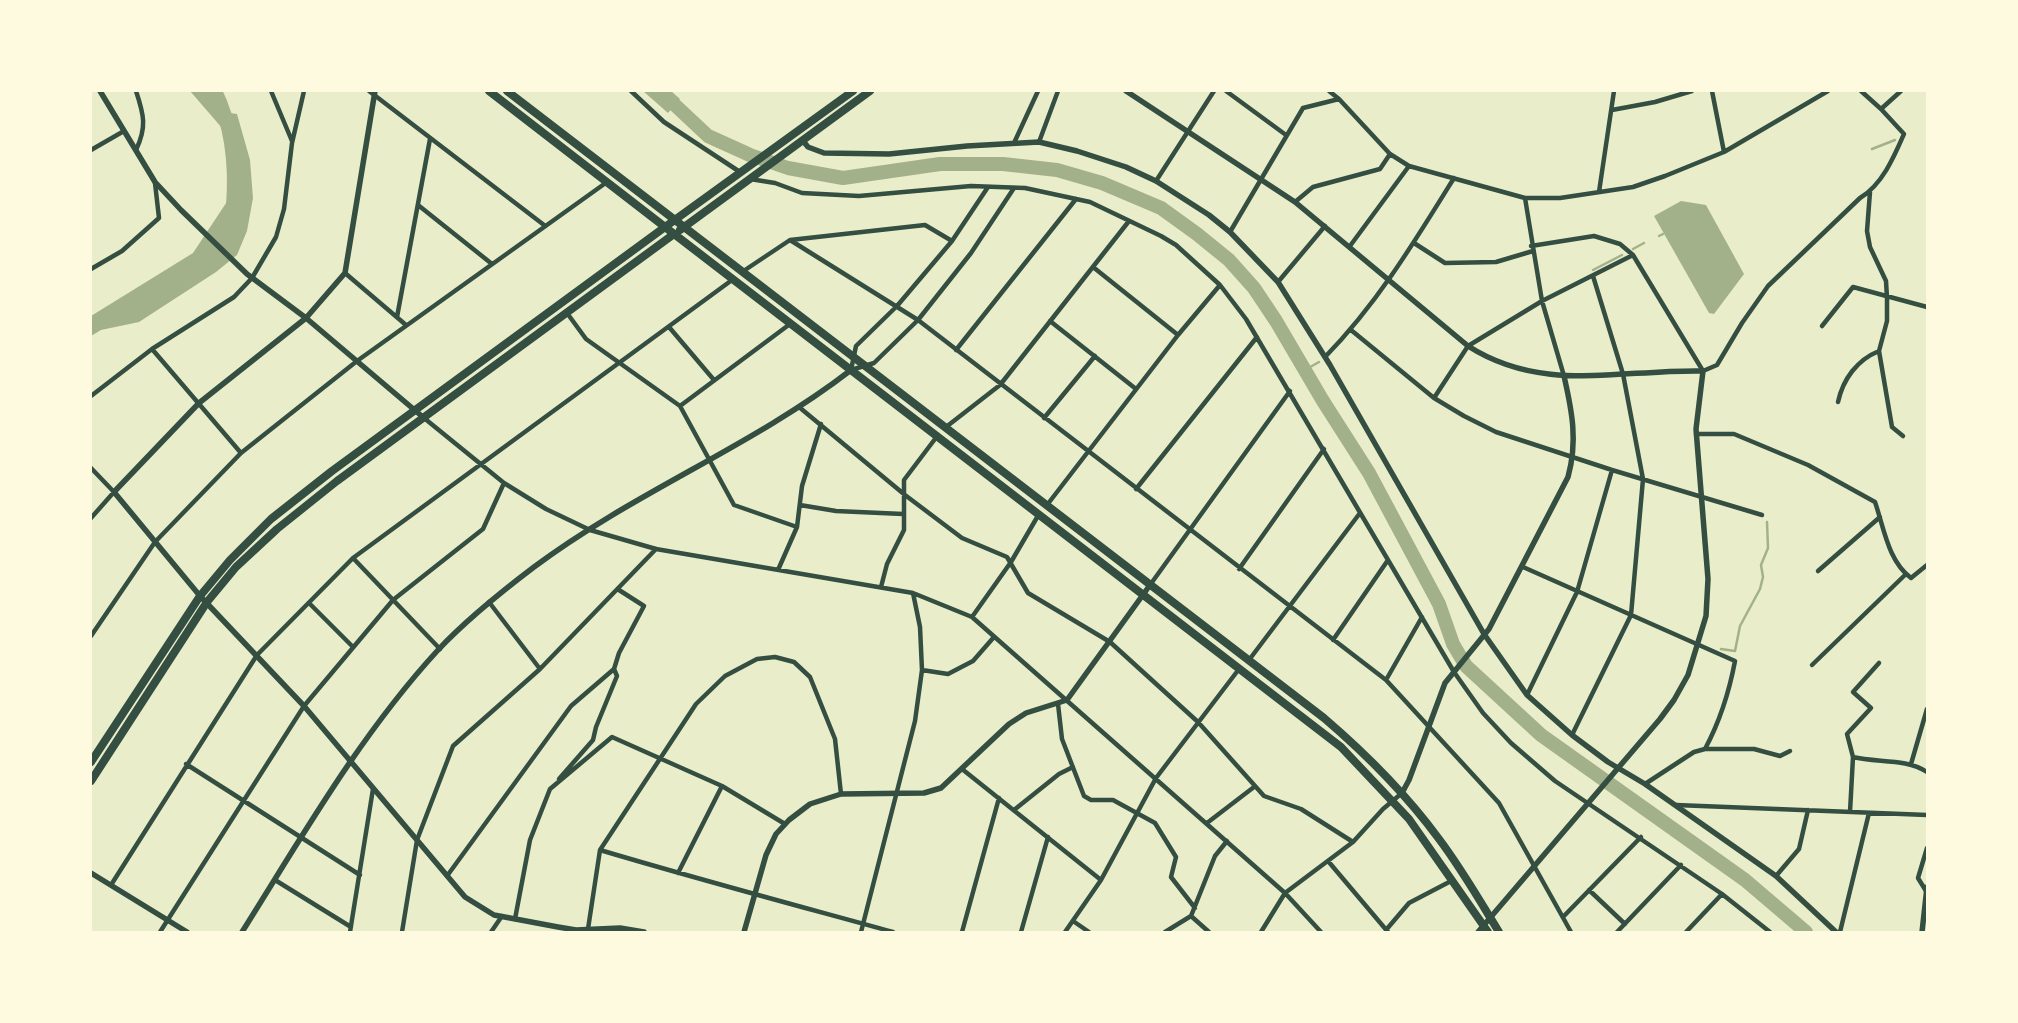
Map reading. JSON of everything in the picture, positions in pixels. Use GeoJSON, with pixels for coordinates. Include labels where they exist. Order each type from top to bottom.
{"type":"FeatureCollection","features":[{"type":"Feature","properties":{"kind":"main road"},"geometry":{"type":"LineString","coordinates":[[489,91],[732,280],[938,435],[1341,747],[1393,801],[1453,880],[1486,928]]}},
{"type":"Feature","properties":{"kind":"main road"},"geometry":{"type":"LineString","coordinates":[[507,91],[1249,660],[1354,743],[1402,793],[1441,840],[1499,932]]}},
{"type":"Feature","properties":{"kind":"main road"},"geometry":{"type":"LineString","coordinates":[[91,762],[200,596],[230,560],[271,519],[415,410],[853,91]]}},
{"type":"Feature","properties":{"kind":"main road"},"geometry":{"type":"LineString","coordinates":[[91,781],[207,602],[236,567],[276,529],[337,480],[870,91]]}},
{"type":"Feature","properties":{"kind":"street"},"geometry":{"type":"LineString","coordinates":[[100,91],[155,182],[181,210],[250,276],[306,318],[504,483],[546,510],[590,530],[656,550],[914,593],[972,617],[1285,893],[1321,932]]}},
{"type":"Feature","properties":{"kind":"street"},"geometry":{"type":"LineString","coordinates":[[136,91],[142,111],[143,135],[136,150]]}},
{"type":"Feature","properties":{"kind":"street"},"geometry":{"type":"LineString","coordinates":[[271,91],[292,143]]}},
{"type":"Feature","properties":{"kind":"street"},"geometry":{"type":"LineString","coordinates":[[91,396],[152,349],[234,296],[250,276],[276,236],[284,209],[292,143],[304,91]]}},
{"type":"Feature","properties":{"kind":"street"},"geometry":{"type":"LineString","coordinates":[[369,91],[544,225]]}},
{"type":"Feature","properties":{"kind":"street"},"geometry":{"type":"LineString","coordinates":[[631,91],[664,122],[740,172]]}},
{"type":"Feature","properties":{"kind":"street"},"geometry":{"type":"LineString","coordinates":[[1014,144],[1038,91]]}},
{"type":"Feature","properties":{"kind":"street"},"geometry":{"type":"LineString","coordinates":[[1039,142],[1058,91]]}},
{"type":"Feature","properties":{"kind":"street"},"geometry":{"type":"LineString","coordinates":[[1126,91],[1262,178],[1296,202],[1468,346],[1498,364],[1517,370],[1564,376],[1703,371],[1718,365],[1742,323],[1768,286],[1860,198],[1870,192],[1893,158],[1904,134],[1861,91]]}},
{"type":"Feature","properties":{"kind":"street"},"geometry":{"type":"LineString","coordinates":[[1156,182],[1214,91]]}},
{"type":"Feature","properties":{"kind":"street"},"geometry":{"type":"LineString","coordinates":[[1226,91],[1286,135]]}},
{"type":"Feature","properties":{"kind":"street"},"geometry":{"type":"LineString","coordinates":[[1329,91],[1339,99],[1390,154],[1410,166],[1525,198],[1560,198],[1633,187],[1724,152],[1828,91]]}},
{"type":"Feature","properties":{"kind":"street"},"geometry":{"type":"LineString","coordinates":[[1599,192],[1614,91]]}},
{"type":"Feature","properties":{"kind":"street"},"geometry":{"type":"LineString","coordinates":[[1612,110],[1655,102],[1692,91]]}},
{"type":"Feature","properties":{"kind":"street"},"geometry":{"type":"LineString","coordinates":[[1712,91],[1724,152]]}},
{"type":"Feature","properties":{"kind":"street"},"geometry":{"type":"LineString","coordinates":[[1881,109],[1901,91]]}},
{"type":"Feature","properties":{"kind":"street"},"geometry":{"type":"LineString","coordinates":[[91,518],[199,404],[306,318],[345,272],[375,94]]}},
{"type":"Feature","properties":{"kind":"street"},"geometry":{"type":"LineString","coordinates":[[1230,232],[1303,108],[1339,99]]}},
{"type":"Feature","properties":{"kind":"street"},"geometry":{"type":"LineString","coordinates":[[91,150],[124,131]]}},
{"type":"Feature","properties":{"kind":"street"},"geometry":{"type":"LineString","coordinates":[[397,317],[430,139]]}},
{"type":"Feature","properties":{"kind":"street"},"geometry":{"type":"LineString","coordinates":[[803,141],[808,147],[824,153],[888,154],[967,146],[1039,142],[1100,158],[1156,182],[1190,202],[1230,232],[1278,282],[1325,357],[1483,636],[1527,695],[1572,735],[1616,770],[1645,784],[1776,876],[1836,932]]}},
{"type":"Feature","properties":{"kind":"street"},"geometry":{"type":"LineString","coordinates":[[1296,202],[1313,187],[1380,169],[1390,154]]}},
{"type":"Feature","properties":{"kind":"street"},"geometry":{"type":"LineString","coordinates":[[1350,246],[1410,166]]}},
{"type":"Feature","properties":{"kind":"street"},"geometry":{"type":"LineString","coordinates":[[1325,357],[1351,330],[1389,280],[1454,178]]}},
{"type":"Feature","properties":{"kind":"street"},"geometry":{"type":"LineString","coordinates":[[750,179],[775,183],[802,193],[859,196],[988,187],[1014,188],[1090,202],[1176,245],[1220,285],[1246,319],[1454,672],[1483,713],[1511,744],[1554,781],[1681,865],[1770,932]]}},
{"type":"Feature","properties":{"kind":"street"},"geometry":{"type":"LineString","coordinates":[[91,269],[122,251],[159,218],[155,182]]}},
{"type":"Feature","properties":{"kind":"street"},"geometry":{"type":"LineString","coordinates":[[91,636],[155,542],[240,453],[357,361],[544,225],[607,182]]}},
{"type":"Feature","properties":{"kind":"street"},"geometry":{"type":"LineString","coordinates":[[851,370],[856,346],[897,306],[952,241],[988,187]]}},
{"type":"Feature","properties":{"kind":"street"},"geometry":{"type":"LineString","coordinates":[[242,932],[349,762],[400,694],[440,649],[488,602],[536,565],[590,530],[798,407],[851,370],[874,363],[918,320],[971,254],[1014,188]]}},
{"type":"Feature","properties":{"kind":"street"},"geometry":{"type":"LineString","coordinates":[[1870,192],[1867,231],[1870,247],[1886,281],[1887,298],[1887,322],[1879,351],[1892,427],[1903,436]]}},
{"type":"Feature","properties":{"kind":"street"},"geometry":{"type":"LineString","coordinates":[[1261,932],[1285,893],[1353,842],[1402,793],[1409,780],[1445,683],[1489,630],[1568,477],[1574,457],[1574,424],[1564,376],[1542,301],[1525,198]]}},
{"type":"Feature","properties":{"kind":"street"},"geometry":{"type":"LineString","coordinates":[[956,350],[1076,199]]}},
{"type":"Feature","properties":{"kind":"street"},"geometry":{"type":"LineString","coordinates":[[418,206],[492,264]]}},
{"type":"Feature","properties":{"kind":"street"},"geometry":{"type":"LineString","coordinates":[[946,428],[1000,385],[1129,221]]}},
{"type":"Feature","properties":{"kind":"street"},"geometry":{"type":"LineString","coordinates":[[742,272],[790,240],[926,225],[952,241]]}},
{"type":"Feature","properties":{"kind":"street"},"geometry":{"type":"LineString","coordinates":[[1278,282],[1325,226]]}},
{"type":"Feature","properties":{"kind":"street"},"geometry":{"type":"LineString","coordinates":[[1414,243],[1444,263],[1496,262],[1532,249],[1594,236],[1620,244],[1632,255],[1703,371],[1696,434],[1708,580],[1706,616],[1688,675],[1674,700],[1490,918],[1486,928],[1478,932]]}},
{"type":"Feature","properties":{"kind":"street"},"geometry":{"type":"LineString","coordinates":[[790,240],[918,320],[1239,569],[1386,680],[1498,803],[1571,932]]}},
{"type":"Feature","properties":{"kind":"street"},"geometry":{"type":"LineString","coordinates":[[1434,398],[1468,346],[1542,301],[1632,255]]}},
{"type":"Feature","properties":{"kind":"street"},"geometry":{"type":"LineString","coordinates":[[1093,267],[1178,335]]}},
{"type":"Feature","properties":{"kind":"street"},"geometry":{"type":"LineString","coordinates":[[345,272],[406,325]]}},
{"type":"Feature","properties":{"kind":"street"},"geometry":{"type":"LineString","coordinates":[[1572,735],[1631,616],[1643,479],[1623,374],[1593,276]]}},
{"type":"Feature","properties":{"kind":"street"},"geometry":{"type":"LineString","coordinates":[[111,886],[186,764],[257,655],[354,558],[732,280]]}},
{"type":"Feature","properties":{"kind":"street"},"geometry":{"type":"LineString","coordinates":[[1047,505],[1178,335],[1220,285]]}},
{"type":"Feature","properties":{"kind":"street"},"geometry":{"type":"LineString","coordinates":[[1822,326],[1854,287],[1887,298],[1927,307]]}},
{"type":"Feature","properties":{"kind":"street"},"geometry":{"type":"LineString","coordinates":[[566,314],[586,339],[621,362],[680,406],[734,504],[797,527]]}},
{"type":"Feature","properties":{"kind":"street"},"geometry":{"type":"LineString","coordinates":[[1050,321],[1136,389]]}},
{"type":"Feature","properties":{"kind":"street"},"geometry":{"type":"LineString","coordinates":[[680,406],[790,324]]}},
{"type":"Feature","properties":{"kind":"street"},"geometry":{"type":"LineString","coordinates":[[669,327],[714,380]]}},
{"type":"Feature","properties":{"kind":"street"},"geometry":{"type":"LineString","coordinates":[[1351,330],[1434,398],[1496,432],[1612,470],[1762,515]]}},
{"type":"Feature","properties":{"kind":"street"},"geometry":{"type":"LineString","coordinates":[[1136,489],[1257,337]]}},
{"type":"Feature","properties":{"kind":"street"},"geometry":{"type":"LineString","coordinates":[[152,349],[240,453]]}},
{"type":"Feature","properties":{"kind":"street"},"geometry":{"type":"LineString","coordinates":[[1838,402],[1842,387],[1852,371],[1865,356],[1879,351]]}},
{"type":"Feature","properties":{"kind":"street"},"geometry":{"type":"LineString","coordinates":[[1044,418],[1095,356]]}},
{"type":"Feature","properties":{"kind":"street"},"geometry":{"type":"LineString","coordinates":[[744,932],[766,854],[776,834],[785,824],[810,804],[841,794],[924,793],[941,788],[1009,724],[1026,713],[1067,700],[1290,391]]}},
{"type":"Feature","properties":{"kind":"street"},"geometry":{"type":"LineString","coordinates":[[798,407],[962,538],[1007,558],[1028,593],[1110,642],[1198,722],[1264,796],[1301,809],[1353,842]]}},
{"type":"Feature","properties":{"kind":"street"},"geometry":{"type":"LineString","coordinates":[[778,570],[797,527],[802,486],[821,424]]}},
{"type":"Feature","properties":{"kind":"street"},"geometry":{"type":"LineString","coordinates":[[1696,434],[1734,434],[1808,465],[1875,502],[1894,560],[1911,578],[1927,565]]}},
{"type":"Feature","properties":{"kind":"street"},"geometry":{"type":"LineString","coordinates":[[881,587],[887,564],[904,530],[906,495],[904,480],[938,435]]}},
{"type":"Feature","properties":{"kind":"street"},"geometry":{"type":"LineString","coordinates":[[1239,569],[1324,449]]}},
{"type":"Feature","properties":{"kind":"street"},"geometry":{"type":"LineString","coordinates":[[91,468],[114,492],[200,596],[304,706],[349,762],[465,898],[494,915],[558,930],[620,928],[644,932]]}},
{"type":"Feature","properties":{"kind":"street"},"geometry":{"type":"LineString","coordinates":[[1527,695],[1577,592],[1612,470]]}},
{"type":"Feature","properties":{"kind":"street"},"geometry":{"type":"LineString","coordinates":[[160,932],[242,800],[304,706],[393,600],[483,529],[504,483]]}},
{"type":"Feature","properties":{"kind":"street"},"geometry":{"type":"LineString","coordinates":[[800,505],[836,511],[904,514]]}},
{"type":"Feature","properties":{"kind":"street"},"geometry":{"type":"LineString","coordinates":[[1249,660],[1360,513]]}},
{"type":"Feature","properties":{"kind":"street"},"geometry":{"type":"LineString","coordinates":[[972,617],[1011,562],[1039,514]]}},
{"type":"Feature","properties":{"kind":"street"},"geometry":{"type":"LineString","coordinates":[[1818,571],[1880,517]]}},
{"type":"Feature","properties":{"kind":"street"},"geometry":{"type":"LineString","coordinates":[[402,932],[417,840],[453,746],[540,669],[656,550]]}},
{"type":"Feature","properties":{"kind":"street"},"geometry":{"type":"LineString","coordinates":[[354,558],[440,649]]}},
{"type":"Feature","properties":{"kind":"street"},"geometry":{"type":"LineString","coordinates":[[1333,640],[1388,560]]}},
{"type":"Feature","properties":{"kind":"street"},"geometry":{"type":"LineString","coordinates":[[1523,567],[1735,661],[1729,693],[1718,725],[1705,750]]}},
{"type":"Feature","properties":{"kind":"street"},"geometry":{"type":"LineString","coordinates":[[1812,665],[1906,574]]}},
{"type":"Feature","properties":{"kind":"street"},"geometry":{"type":"LineString","coordinates":[[447,876],[571,706],[614,669],[619,653],[644,606],[619,590]]}},
{"type":"Feature","properties":{"kind":"street"},"geometry":{"type":"LineString","coordinates":[[861,932],[915,721],[922,670],[920,627],[914,593]]}},
{"type":"Feature","properties":{"kind":"street"},"geometry":{"type":"LineString","coordinates":[[488,602],[540,669]]}},
{"type":"Feature","properties":{"kind":"street"},"geometry":{"type":"LineString","coordinates":[[309,603],[353,647]]}},
{"type":"Feature","properties":{"kind":"street"},"geometry":{"type":"LineString","coordinates":[[1386,680],[1422,617]]}},
{"type":"Feature","properties":{"kind":"street"},"geometry":{"type":"LineString","coordinates":[[922,670],[948,674],[973,661],[994,637]]}},
{"type":"Feature","properties":{"kind":"street"},"geometry":{"type":"LineString","coordinates":[[588,929],[600,850],[696,704],[725,676],[757,659],[775,657],[794,662],[810,677],[835,739],[841,794]]}},
{"type":"Feature","properties":{"kind":"street"},"geometry":{"type":"LineString","coordinates":[[1850,812],[1853,757],[1847,734],[1871,708],[1853,692],[1878,662]]}},
{"type":"Feature","properties":{"kind":"street"},"geometry":{"type":"LineString","coordinates":[[1065,932],[1101,880],[1156,778],[1240,668]]}},
{"type":"Feature","properties":{"kind":"street"},"geometry":{"type":"LineString","coordinates":[[515,919],[530,840],[550,790],[593,740],[596,727],[617,676],[614,669]]}},
{"type":"Feature","properties":{"kind":"street"},"geometry":{"type":"LineString","coordinates":[[1058,704],[1062,739],[1084,796],[1091,800],[1113,800],[1155,823],[1176,857],[1171,877],[1194,908]]}},
{"type":"Feature","properties":{"kind":"street"},"geometry":{"type":"LineString","coordinates":[[1911,764],[1927,710]]}},
{"type":"Feature","properties":{"kind":"street"},"geometry":{"type":"LineString","coordinates":[[550,790],[612,737],[722,786],[785,824]]}},
{"type":"Feature","properties":{"kind":"street"},"geometry":{"type":"LineString","coordinates":[[1645,784],[1694,752],[1754,749],[1780,756],[1790,751]]}},
{"type":"Feature","properties":{"kind":"street"},"geometry":{"type":"LineString","coordinates":[[1853,757],[1871,761],[1911,764],[1927,772]]}},
{"type":"Feature","properties":{"kind":"street"},"geometry":{"type":"LineString","coordinates":[[186,764],[360,875]]}},
{"type":"Feature","properties":{"kind":"street"},"geometry":{"type":"LineString","coordinates":[[1014,810],[1058,774],[1073,767]]}},
{"type":"Feature","properties":{"kind":"street"},"geometry":{"type":"LineString","coordinates":[[962,769],[1101,880]]}},
{"type":"Feature","properties":{"kind":"street"},"geometry":{"type":"LineString","coordinates":[[678,873],[722,786]]}},
{"type":"Feature","properties":{"kind":"street"},"geometry":{"type":"LineString","coordinates":[[1207,823],[1254,787]]}},
{"type":"Feature","properties":{"kind":"street"},"geometry":{"type":"LineString","coordinates":[[274,880],[350,929],[373,789]]}},
{"type":"Feature","properties":{"kind":"street"},"geometry":{"type":"LineString","coordinates":[[962,932],[999,798]]}},
{"type":"Feature","properties":{"kind":"street"},"geometry":{"type":"LineString","coordinates":[[1675,805],[1927,815]]}},
{"type":"Feature","properties":{"kind":"street"},"geometry":{"type":"LineString","coordinates":[[1776,876],[1799,849],[1808,810]]}},
{"type":"Feature","properties":{"kind":"street"},"geometry":{"type":"LineString","coordinates":[[1840,932],[1869,813]]}},
{"type":"Feature","properties":{"kind":"street"},"geometry":{"type":"LineString","coordinates":[[1021,932],[1048,837]]}},
{"type":"Feature","properties":{"kind":"street"},"geometry":{"type":"LineString","coordinates":[[1563,917],[1641,838]]}},
{"type":"Feature","properties":{"kind":"street"},"geometry":{"type":"LineString","coordinates":[[1165,932],[1191,916],[1215,856],[1227,842]]}},
{"type":"Feature","properties":{"kind":"street"},"geometry":{"type":"LineString","coordinates":[[1922,932],[1926,889],[1918,878],[1927,848]]}},
{"type":"Feature","properties":{"kind":"street"},"geometry":{"type":"LineString","coordinates":[[600,850],[754,895],[817,909],[893,932]]}},
{"type":"Feature","properties":{"kind":"street"},"geometry":{"type":"LineString","coordinates":[[1328,861],[1387,931],[1409,903],[1453,880]]}},
{"type":"Feature","properties":{"kind":"street"},"geometry":{"type":"LineString","coordinates":[[1617,932],[1681,865]]}},
{"type":"Feature","properties":{"kind":"street"},"geometry":{"type":"LineString","coordinates":[[91,873],[187,932]]}},
{"type":"Feature","properties":{"kind":"street"},"geometry":{"type":"LineString","coordinates":[[1589,890],[1625,924]]}},
{"type":"Feature","properties":{"kind":"street"},"geometry":{"type":"LineString","coordinates":[[1686,932],[1722,894]]}},
{"type":"Feature","properties":{"kind":"street"},"geometry":{"type":"LineString","coordinates":[[491,932],[502,916]]}},
{"type":"Feature","properties":{"kind":"street"},"geometry":{"type":"LineString","coordinates":[[1191,916],[1209,932]]}},
{"type":"Feature","properties":{"kind":"street"},"geometry":{"type":"LineString","coordinates":[[1073,921],[1089,932]]}},
{"type":"Feature","properties":{"kind":"street"},"geometry":{"type":"LineString","coordinates":[[1759,932],[1764,926]]}},
{"type":"Feature","properties":{"kind":"shaded area"},"geometry":{"type":"Polygon","coordinates":[[[190,91],[212,91],[224,112],[237,114],[250,160],[253,198],[247,231],[237,255],[216,272],[139,322],[101,330],[91,336],[91,316],[193,253],[238,185],[240,168],[232,146],[222,128],[190,91]]]}},
{"type":"Feature","properties":{"kind":"shaded area"},"geometry":{"type":"Polygon","coordinates":[[[643,91],[671,91],[680,99],[668,113],[643,91]]]}},
{"type":"Feature","properties":{"kind":"shaded area"},"geometry":{"type":"Polygon","coordinates":[[[1681,201],[1706,205],[1744,274],[1714,314],[1709,313],[1654,216],[1681,201]]]}},
{"type":"Feature","properties":{"kind":"waterway"},"geometry":{"type":"LineString","coordinates":[[215,91],[226,119],[232,147],[234,176],[233,206]]}},
{"type":"Feature","properties":{"kind":"waterway"},"geometry":{"type":"LineString","coordinates":[[660,91],[708,136],[750,155],[788,168],[843,178],[940,164],[1003,164],[1057,170],[1102,183],[1161,208],[1197,234],[1229,260],[1254,288],[1276,321],[1323,401],[1369,473],[1439,604],[1453,644],[1466,666],[1541,735],[1745,880],[1806,932]]}},
{"type":"Feature","properties":{"kind":"waterway"},"geometry":{"type":"LineString","coordinates":[[1872,149],[1895,140]]}},
{"type":"Feature","properties":{"kind":"waterway"},"geometry":{"type":"LineString","coordinates":[[1659,236],[1663,234]]}},
{"type":"Feature","properties":{"kind":"waterway"},"geometry":{"type":"LineString","coordinates":[[1633,249],[1644,243]]}},
{"type":"Feature","properties":{"kind":"waterway"},"geometry":{"type":"LineString","coordinates":[[1593,270],[1622,255]]}},
{"type":"Feature","properties":{"kind":"waterway"},"geometry":{"type":"LineString","coordinates":[[1305,370],[1319,362]]}},
{"type":"Feature","properties":{"kind":"waterway"},"geometry":{"type":"LineString","coordinates":[[1721,649],[1735,651],[1740,626],[1760,589],[1763,577],[1761,565],[1768,548],[1767,522]]}}]}
